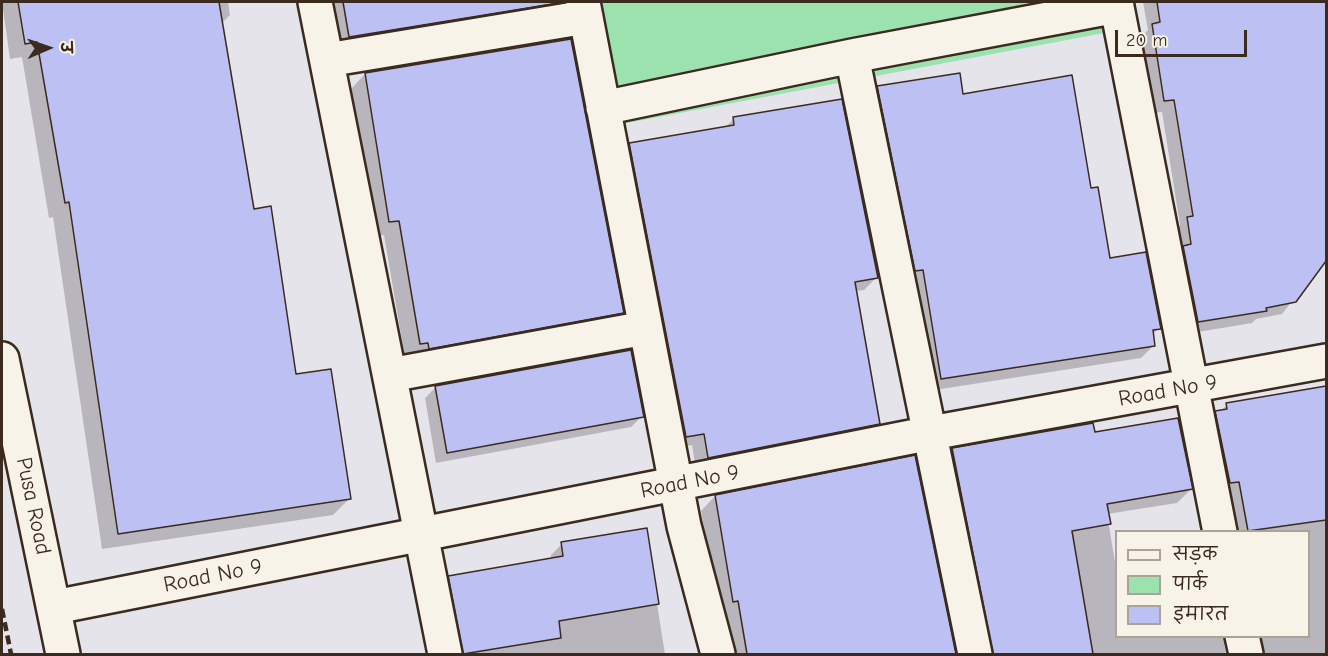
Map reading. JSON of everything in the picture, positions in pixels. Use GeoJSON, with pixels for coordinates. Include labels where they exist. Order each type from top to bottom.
{"type":"FeatureCollection","features":[{"type":"Feature","properties":{"kind":"street"},"geometry":{"type":"LineString","coordinates":[[315,2],[445,654]]}},
{"type":"Feature","properties":{"kind":"street"},"geometry":{"type":"LineString","coordinates":[[603,108],[1116,4],[1220,530]]}},
{"type":"Feature","properties":{"kind":"street"},"geometry":{"type":"LineString","coordinates":[[327,60],[584,9],[684,526],[718,654]]}},
{"type":"Feature","properties":{"kind":"street"},"geometry":{"type":"LineString","coordinates":[[852,56],[975,654]]}},
{"type":"Feature","properties":{"kind":"street"},"geometry":{"type":"LineString","coordinates":[[390,375],[645,327]]}},
{"type":"Feature","properties":{"kind":"street","name":"Pusa Road"},"geometry":{"type":"LineString","coordinates":[[2,359],[63,654]]}},
{"type":"Feature","properties":{"kind":"street","name":"Road No 9"},"geometry":{"type":"LineString","coordinates":[[55,607],[423,536],[931,433],[1190,388],[1326,361]]}},
{"type":"Feature","properties":{"kind":"street"},"geometry":{"type":"LineString","coordinates":[[1242,638],[1246,654]]}},
{"type":"Feature","properties":{"kind":"green space"},"geometry":{"type":"Polygon","coordinates":[[[588,2],[1098,2],[1104,33],[611,126],[588,2]]]}},
{"type":"Feature","properties":{"kind":"building"},"geometry":{"type":"Polygon","coordinates":[[[18,2],[219,2],[254,209],[271,206],[296,374],[331,369],[351,499],[118,534],[69,202],[65,203],[37,42],[25,44],[18,2]]]}},
{"type":"Feature","properties":{"kind":"building"},"geometry":{"type":"Polygon","coordinates":[[[343,2],[565,2],[349,37],[343,2]]]}},
{"type":"Feature","properties":{"kind":"building"},"geometry":{"type":"Polygon","coordinates":[[[1157,2],[1326,2],[1326,261],[1296,302],[1266,308],[1267,311],[1198,322],[1183,246],[1191,244],[1187,217],[1193,216],[1174,100],[1164,101],[1152,24],[1160,22],[1157,2]]]}},
{"type":"Feature","properties":{"kind":"building"},"geometry":{"type":"Polygon","coordinates":[[[571,39],[624,313],[429,349],[428,343],[420,344],[399,221],[389,222],[365,73],[571,39]]]}},
{"type":"Feature","properties":{"kind":"building"},"geometry":{"type":"Polygon","coordinates":[[[960,73],[963,94],[1072,75],[1091,188],[1098,187],[1110,258],[1146,252],[1161,329],[1153,330],[1155,346],[941,379],[923,270],[915,271],[877,86],[960,73]]]}},
{"type":"Feature","properties":{"kind":"building"},"geometry":{"type":"Polygon","coordinates":[[[842,99],[878,278],[855,282],[880,424],[708,458],[704,434],[686,437],[629,143],[734,125],[733,117],[842,99]]]}},
{"type":"Feature","properties":{"kind":"building"},"geometry":{"type":"Polygon","coordinates":[[[631,350],[644,417],[447,453],[435,386],[631,350]]]}},
{"type":"Feature","properties":{"kind":"building"},"geometry":{"type":"Polygon","coordinates":[[[1326,386],[1326,520],[1248,530],[1239,482],[1230,483],[1215,411],[1227,409],[1226,403],[1326,386]]]}},
{"type":"Feature","properties":{"kind":"building"},"geometry":{"type":"Polygon","coordinates":[[[1178,418],[1193,489],[1107,504],[1111,524],[1072,531],[1093,654],[993,654],[952,448],[1093,423],[1095,432],[1178,418]]]}},
{"type":"Feature","properties":{"kind":"building"},"geometry":{"type":"Polygon","coordinates":[[[915,455],[956,654],[747,654],[738,601],[733,602],[715,495],[915,455]]]}},
{"type":"Feature","properties":{"kind":"building"},"geometry":{"type":"Polygon","coordinates":[[[647,528],[659,604],[559,621],[561,638],[463,654],[448,576],[563,556],[561,542],[647,528]]]}},
{"type":"Feature","properties":{"kind":"railway"},"geometry":{"type":"LineString","coordinates":[[2,609],[11,654]]}}]}
